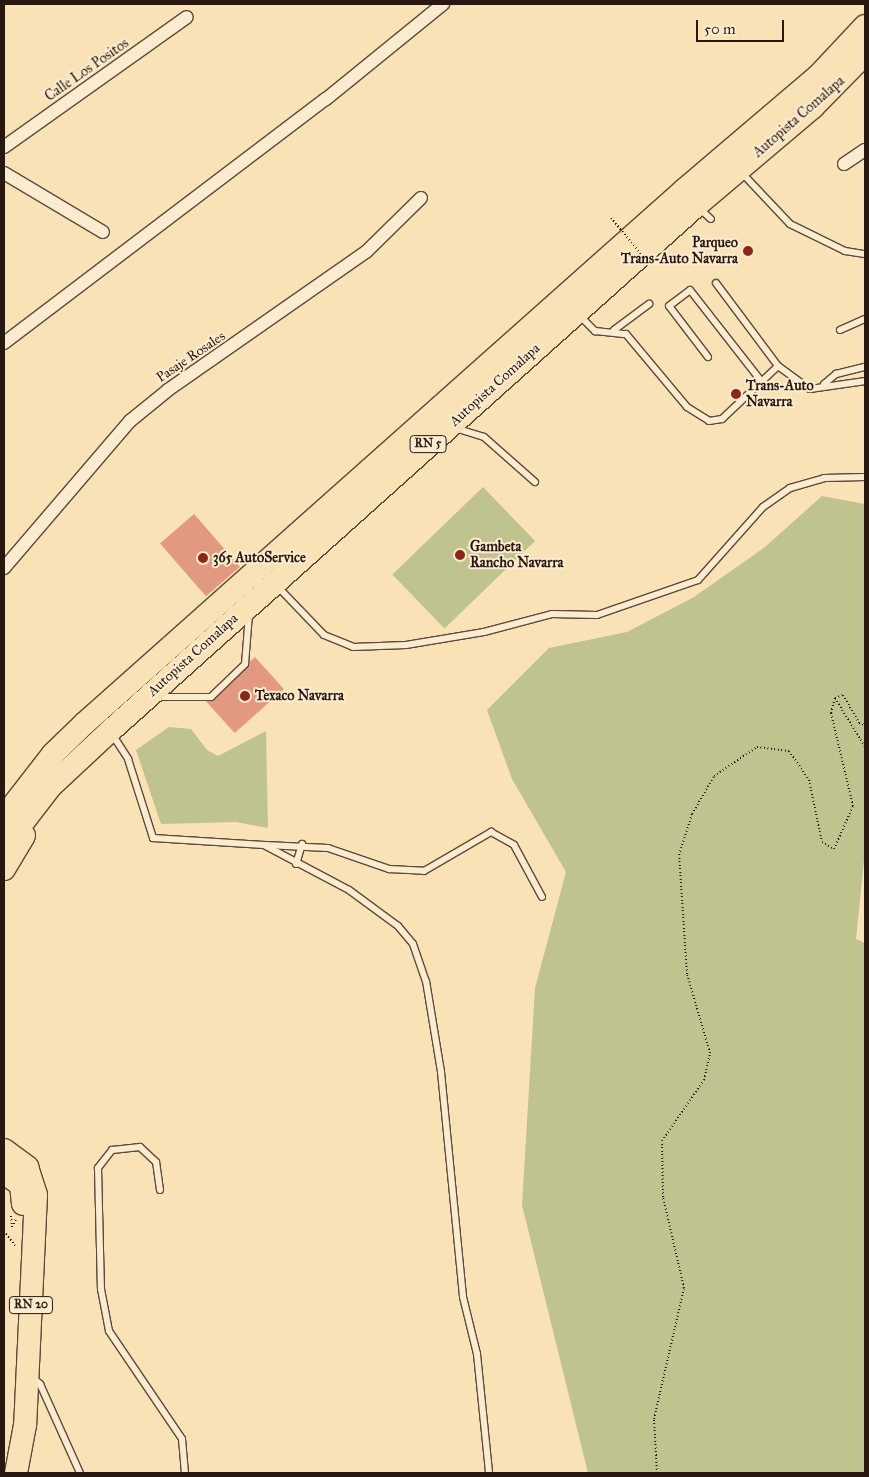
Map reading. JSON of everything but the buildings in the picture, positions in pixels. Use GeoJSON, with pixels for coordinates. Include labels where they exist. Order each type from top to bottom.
{"type":"FeatureCollection","features":[{"type":"Feature","properties":{"kind":"highway","name":"Autopista Comalapa"},"geometry":{"type":"LineString","coordinates":[[4,817],[53,754],[85,723],[684,190],[819,75],[865,26]]}},
{"type":"Feature","properties":{"kind":"highway","name":"Autopista Comalapa"},"geometry":{"type":"LineString","coordinates":[[4,847],[38,800],[148,696],[274,581],[576,313],[704,212],[738,169],[813,107],[865,54]]}},
{"type":"Feature","properties":{"kind":"highway"},"geometry":{"type":"LineString","coordinates":[[4,794],[32,764],[85,723]]}},
{"type":"Feature","properties":{"kind":"highway"},"geometry":{"type":"LineString","coordinates":[[4,869],[30,828],[110,731]]}},
{"type":"Feature","properties":{"kind":"highway","name":"RN 20"},"geometry":{"type":"LineString","coordinates":[[4,1150],[27,1167],[36,1195],[28,1373],[16,1473]]}},
{"type":"Feature","properties":{"kind":"highway","name":"RN 20"},"geometry":{"type":"LineString","coordinates":[[4,1173],[18,1180],[23,1194],[17,1374],[4,1473]]}},
{"type":"Feature","properties":{"kind":"street"},"geometry":{"type":"LineString","coordinates":[[4,343],[326,99],[443,4]]}},
{"type":"Feature","properties":{"kind":"street","name":"Calle Los Positos"},"geometry":{"type":"LineString","coordinates":[[4,147],[187,17]]}},
{"type":"Feature","properties":{"kind":"street"},"geometry":{"type":"LineString","coordinates":[[844,164],[865,150]]}},
{"type":"Feature","properties":{"kind":"street"},"geometry":{"type":"LineString","coordinates":[[4,173],[103,232]]}},
{"type":"Feature","properties":{"kind":"street","name":"Pasaje Rosales"},"geometry":{"type":"LineString","coordinates":[[4,568],[130,421],[168,390],[366,252],[421,198]]}},
{"type":"Feature","properties":{"kind":"lane"},"geometry":{"type":"LineString","coordinates":[[738,169],[790,224],[845,251],[865,254]]}},
{"type":"Feature","properties":{"kind":"lane"},"geometry":{"type":"LineString","coordinates":[[716,283],[778,366],[802,387],[865,381]]}},
{"type":"Feature","properties":{"kind":"lane"},"geometry":{"type":"LineString","coordinates":[[708,357],[670,306],[690,290],[761,381]]}},
{"type":"Feature","properties":{"kind":"lane"},"geometry":{"type":"LineString","coordinates":[[614,330],[649,304]]}},
{"type":"Feature","properties":{"kind":"lane"},"geometry":{"type":"LineString","coordinates":[[576,313],[595,331],[614,330],[626,334],[703,419],[722,419],[778,366]]}},
{"type":"Feature","properties":{"kind":"lane"},"geometry":{"type":"LineString","coordinates":[[840,330],[865,319]]}},
{"type":"Feature","properties":{"kind":"lane"},"geometry":{"type":"LineString","coordinates":[[823,385],[836,374],[865,367]]}},
{"type":"Feature","properties":{"kind":"lane"},"geometry":{"type":"LineString","coordinates":[[449,426],[484,437],[535,482]]}},
{"type":"Feature","properties":{"kind":"lane"},"geometry":{"type":"LineString","coordinates":[[274,581],[292,606],[324,635],[353,647],[406,645],[484,632],[552,614],[597,615],[698,580],[763,507],[790,488],[824,478],[865,477]]}},
{"type":"Feature","properties":{"kind":"lane"},"geometry":{"type":"LineString","coordinates":[[148,696],[211,697],[245,664],[250,603]]}},
{"type":"Feature","properties":{"kind":"lane"},"geometry":{"type":"LineString","coordinates":[[110,731],[128,759],[153,838],[264,845],[302,844],[389,869],[424,871],[492,832],[514,845],[542,897]]}},
{"type":"Feature","properties":{"kind":"lane"},"geometry":{"type":"LineString","coordinates":[[296,864],[302,844]]}},
{"type":"Feature","properties":{"kind":"lane"},"geometry":{"type":"LineString","coordinates":[[264,845],[296,864],[349,890],[398,926],[413,944],[426,981],[441,1072],[463,1297],[477,1354],[489,1473]]}},
{"type":"Feature","properties":{"kind":"lane"},"geometry":{"type":"LineString","coordinates":[[160,1190],[156,1162],[140,1147],[112,1150],[98,1168],[101,1288],[109,1331],[182,1439],[185,1473]]}},
{"type":"Feature","properties":{"kind":"lane"},"geometry":{"type":"LineString","coordinates":[[28,1373],[40,1384],[80,1473]]}},
{"type":"Feature","properties":{"kind":"path"},"geometry":{"type":"LineString","coordinates":[[611,218],[650,265]]}},
{"type":"Feature","properties":{"kind":"path"},"geometry":{"type":"LineString","coordinates":[[835,698],[843,695],[854,715],[865,725]]}},
{"type":"Feature","properties":{"kind":"path"},"geometry":{"type":"LineString","coordinates":[[835,698],[865,748]]}},
{"type":"Feature","properties":{"kind":"path"},"geometry":{"type":"LineString","coordinates":[[657,1473],[654,1419],[684,1288],[663,1196],[662,1140],[704,1080],[710,1053],[687,974],[679,855],[692,814],[714,776],[756,747],[790,751],[809,780],[822,842],[834,849],[853,806],[831,713],[835,698]]}},
{"type":"Feature","properties":{"kind":"path"},"geometry":{"type":"LineString","coordinates":[[4,1231],[18,1248]]}},
{"type":"Feature","properties":{"kind":"green space","name":"Gambeta Rancho Navarra"},"geometry":{"type":"Polygon","coordinates":[[[483,487],[535,541],[444,628],[392,575],[483,487]]]}},
{"type":"Feature","properties":{"kind":"green space"},"geometry":{"type":"Polygon","coordinates":[[[822,496],[865,504],[865,850],[856,939],[865,943],[865,1473],[588,1473],[522,1205],[535,988],[566,872],[512,779],[487,710],[549,648],[627,632],[694,597],[765,547],[822,496]]]}},
{"type":"Feature","properties":{"kind":"green space"},"geometry":{"type":"Polygon","coordinates":[[[169,727],[191,729],[207,750],[218,756],[266,731],[268,828],[236,822],[161,824],[136,750],[169,727]]]}},
{"type":"Feature","properties":{"kind":"place","name":"Parqueo Trans-Auto Navarra"},"geometry":{"type":"Point","coordinates":[748,251]}},
{"type":"Feature","properties":{"kind":"place","name":"Trans-Auto Navarra"},"geometry":{"type":"Point","coordinates":[736,394]}},
{"type":"Feature","properties":{"kind":"place","name":"Gambeta Rancho Navarra"},"geometry":{"type":"Point","coordinates":[460,555]}},
{"type":"Feature","properties":{"kind":"place","name":"365 AutoService"},"geometry":{"type":"Point","coordinates":[203,558]}},
{"type":"Feature","properties":{"kind":"place","name":"Texaco Navarra"},"geometry":{"type":"Point","coordinates":[245,696]}}]}
